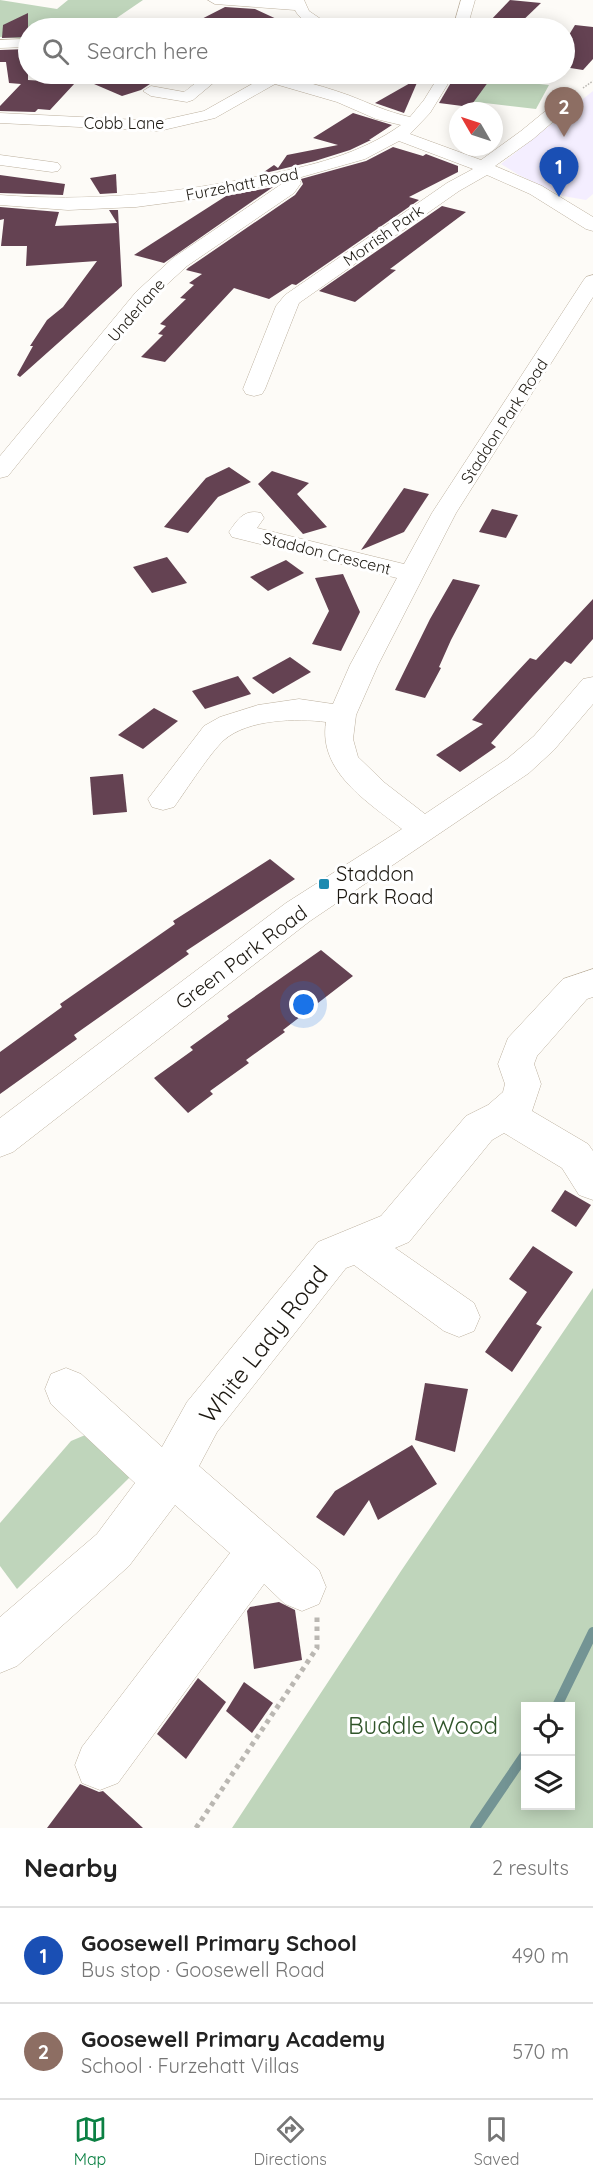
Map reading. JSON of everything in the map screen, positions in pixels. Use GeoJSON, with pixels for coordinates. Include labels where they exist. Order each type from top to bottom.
{"type":"FeatureCollection","features":[{"type":"Feature","properties":{"kind":"street"},"geometry":{"type":"LineString","coordinates":[[215,0],[298,3],[309,18]]}},
{"type":"Feature","properties":{"kind":"street"},"geometry":{"type":"LineString","coordinates":[[463,18],[468,0]]}},
{"type":"Feature","properties":{"kind":"street"},"geometry":{"type":"LineString","coordinates":[[0,44],[18,43]]}},
{"type":"Feature","properties":{"kind":"street"},"geometry":{"type":"LineString","coordinates":[[187,97],[203,84]]}},
{"type":"Feature","properties":{"kind":"street","name":"Cobb Lane"},"geometry":{"type":"LineString","coordinates":[[0,118],[159,126],[209,115],[256,84]]}},
{"type":"Feature","properties":{"kind":"street"},"geometry":{"type":"LineString","coordinates":[[294,84],[343,99],[382,116],[412,122]]}},
{"type":"Feature","properties":{"kind":"street","name":"Furzehatt Road"},"geometry":{"type":"LineString","coordinates":[[0,200],[87,205],[149,201],[331,166],[396,135],[412,122],[438,92],[442,84]]}},
{"type":"Feature","properties":{"kind":"street"},"geometry":{"type":"LineString","coordinates":[[151,91],[205,101]]}},
{"type":"Feature","properties":{"kind":"street","name":"Morrish Park"},"geometry":{"type":"LineString","coordinates":[[254,389],[286,306],[292,299],[453,187],[481,172],[483,168],[571,98]]}},
{"type":"Feature","properties":{"kind":"street"},"geometry":{"type":"LineString","coordinates":[[396,135],[420,141],[536,190],[593,225]]}},
{"type":"Feature","properties":{"kind":"street"},"geometry":{"type":"LineString","coordinates":[[0,160],[45,161]]}},
{"type":"Feature","properties":{"kind":"street","name":"Underlane"},"geometry":{"type":"LineString","coordinates":[[0,470],[143,296],[180,261],[288,189],[292,183],[288,176]]}},
{"type":"Feature","properties":{"kind":"street"},"geometry":{"type":"LineString","coordinates":[[574,214],[593,208]]}},
{"type":"Feature","properties":{"kind":"street","name":"Staddon Park Road"},"geometry":{"type":"LineString","coordinates":[[424,830],[374,791],[345,761],[338,739],[342,715],[364,665],[444,513],[593,281]]}},
{"type":"Feature","properties":{"kind":"street","name":"Staddon Crescent"},"geometry":{"type":"LineString","coordinates":[[241,532],[412,574]]}},
{"type":"Feature","properties":{"kind":"street","name":"Green Park Road"},"geometry":{"type":"LineString","coordinates":[[0,1140],[298,912],[518,766],[544,743],[593,686]]}},
{"type":"Feature","properties":{"kind":"street"},"geometry":{"type":"LineString","coordinates":[[168,782],[214,733],[230,724],[258,715],[299,709],[342,715]]}},
{"type":"Feature","properties":{"kind":"street","name":"White Lady Road"},"geometry":{"type":"LineString","coordinates":[[0,1649],[113,1550],[169,1477],[202,1417],[332,1255],[395,1229],[479,1128],[504,1113],[519,1100],[523,1084],[516,1064],[521,1049],[575,989],[593,983]]}},
{"type":"Feature","properties":{"kind":"street"},"geometry":{"type":"LineString","coordinates":[[504,1113],[575,1156],[593,1183]]}},
{"type":"Feature","properties":{"kind":"street"},"geometry":{"type":"LineString","coordinates":[[358,1245],[459,1317]]}},
{"type":"Feature","properties":{"kind":"street"},"geometry":{"type":"LineString","coordinates":[[66,1389],[169,1477],[261,1550],[302,1587]]}},
{"type":"Feature","properties":{"kind":"street"},"geometry":{"type":"LineString","coordinates":[[100,1765],[261,1550]]}},
{"type":"Feature","properties":{"kind":"path"},"geometry":{"type":"LineString","coordinates":[[196,1828],[317,1647],[317,1616],[302,1587]]}},
{"type":"Feature","properties":{"kind":"shaded area"},"geometry":{"type":"Polygon","coordinates":[[[593,91],[593,194],[586,200],[563,196],[501,164],[593,91]]]}},
{"type":"Feature","properties":{"kind":"green space"},"geometry":{"type":"Polygon","coordinates":[[[0,0],[57,9],[68,0],[143,0],[117,18],[18,18],[18,38],[0,37],[0,0]]]}},
{"type":"Feature","properties":{"kind":"green space"},"geometry":{"type":"Polygon","coordinates":[[[478,84],[549,85],[536,109],[503,105],[503,102],[468,101],[478,84]]]}},
{"type":"Feature","properties":{"kind":"green space","name":"Buddle Wood"},"geometry":{"type":"Polygon","coordinates":[[[593,1288],[593,1828],[232,1828],[401,1571],[593,1288]]]}},
{"type":"Feature","properties":{"kind":"green space"},"geometry":{"type":"Polygon","coordinates":[[[90,1433],[130,1477],[17,1589],[0,1566],[0,1523],[71,1441],[90,1433]]]}},
{"type":"Feature","properties":{"kind":"building"},"geometry":{"type":"Polygon","coordinates":[[[510,0],[541,3],[525,18],[493,18],[510,0]]]}},
{"type":"Feature","properties":{"kind":"building"},"geometry":{"type":"Polygon","coordinates":[[[225,7],[255,9],[274,18],[204,18],[225,7]]]}},
{"type":"Feature","properties":{"kind":"building"},"geometry":{"type":"Polygon","coordinates":[[[28,13],[28,18],[18,18],[18,37],[2,38],[3,25],[28,13]]]}},
{"type":"Feature","properties":{"kind":"building"},"geometry":{"type":"Polygon","coordinates":[[[575,25],[593,27],[593,59],[583,70],[575,69],[575,25]]]}},
{"type":"Feature","properties":{"kind":"building"},"geometry":{"type":"Polygon","coordinates":[[[18,49],[18,84],[9,83],[6,62],[0,62],[0,50],[18,49]]]}},
{"type":"Feature","properties":{"kind":"building"},"geometry":{"type":"Polygon","coordinates":[[[21,84],[74,84],[50,110],[0,111],[0,106],[21,84]]]}},
{"type":"Feature","properties":{"kind":"building"},"geometry":{"type":"Polygon","coordinates":[[[94,84],[150,84],[141,90],[122,96],[94,84]]]}},
{"type":"Feature","properties":{"kind":"building"},"geometry":{"type":"Polygon","coordinates":[[[408,84],[416,84],[404,113],[375,103],[408,84]]]}},
{"type":"Feature","properties":{"kind":"building"},"geometry":{"type":"Polygon","coordinates":[[[450,84],[487,84],[474,102],[449,102],[449,104],[439,103],[450,84]]]}},
{"type":"Feature","properties":{"kind":"building"},"geometry":{"type":"Polygon","coordinates":[[[353,113],[392,125],[369,140],[371,140],[350,150],[261,174],[274,165],[278,168],[287,155],[338,145],[313,138],[353,113]]]}},
{"type":"Feature","properties":{"kind":"building"},"geometry":{"type":"Polygon","coordinates":[[[393,147],[423,156],[426,154],[458,166],[458,172],[409,197],[419,200],[296,285],[292,284],[269,299],[234,288],[165,362],[141,357],[163,335],[158,334],[166,326],[160,324],[186,299],[180,298],[194,285],[189,283],[202,274],[186,270],[188,268],[295,195],[303,184],[301,179],[366,161],[393,147]]]}},
{"type":"Feature","properties":{"kind":"building"},"geometry":{"type":"Polygon","coordinates":[[[116,174],[117,193],[100,194],[90,178],[116,174]]]}},
{"type":"Feature","properties":{"kind":"building"},"geometry":{"type":"Polygon","coordinates":[[[0,175],[65,184],[63,195],[0,193],[0,175]]]}},
{"type":"Feature","properties":{"kind":"building"},"geometry":{"type":"Polygon","coordinates":[[[273,187],[164,263],[134,255],[226,196],[273,187]]]}},
{"type":"Feature","properties":{"kind":"building"},"geometry":{"type":"Polygon","coordinates":[[[442,206],[466,212],[390,269],[396,270],[355,302],[319,291],[442,206]]]}},
{"type":"Feature","properties":{"kind":"building"},"geometry":{"type":"Polygon","coordinates":[[[0,207],[59,212],[55,226],[117,223],[109,210],[118,210],[122,286],[20,377],[17,375],[33,346],[30,346],[47,320],[63,307],[97,261],[26,266],[27,246],[1,246],[4,219],[0,220],[0,207]]]}},
{"type":"Feature","properties":{"kind":"building"},"geometry":{"type":"Polygon","coordinates":[[[229,467],[251,482],[218,497],[188,533],[164,527],[206,478],[229,467]]]}},
{"type":"Feature","properties":{"kind":"building"},"geometry":{"type":"Polygon","coordinates":[[[272,471],[309,483],[297,494],[327,527],[303,534],[258,484],[272,471]]]}},
{"type":"Feature","properties":{"kind":"building"},"geometry":{"type":"Polygon","coordinates":[[[404,488],[429,494],[404,532],[361,550],[404,488]]]}},
{"type":"Feature","properties":{"kind":"building"},"geometry":{"type":"Polygon","coordinates":[[[492,509],[518,515],[506,538],[479,532],[492,509]]]}},
{"type":"Feature","properties":{"kind":"building"},"geometry":{"type":"Polygon","coordinates":[[[167,557],[187,583],[152,593],[133,567],[167,557]]]}},
{"type":"Feature","properties":{"kind":"building"},"geometry":{"type":"Polygon","coordinates":[[[286,560],[304,573],[268,591],[250,577],[286,560]]]}},
{"type":"Feature","properties":{"kind":"building"},"geometry":{"type":"Polygon","coordinates":[[[343,574],[360,612],[341,651],[312,644],[329,611],[315,578],[343,574]]]}},
{"type":"Feature","properties":{"kind":"building"},"geometry":{"type":"Polygon","coordinates":[[[453,579],[480,585],[451,640],[439,667],[441,668],[425,698],[395,690],[430,619],[453,579]]]}},
{"type":"Feature","properties":{"kind":"building"},"geometry":{"type":"Polygon","coordinates":[[[593,599],[593,639],[571,664],[565,661],[533,696],[491,743],[496,747],[460,772],[436,755],[483,724],[472,720],[530,658],[536,660],[593,599]]]}},
{"type":"Feature","properties":{"kind":"building"},"geometry":{"type":"Polygon","coordinates":[[[290,657],[311,672],[273,694],[252,678],[290,657]]]}},
{"type":"Feature","properties":{"kind":"building"},"geometry":{"type":"Polygon","coordinates":[[[238,676],[251,694],[205,709],[192,691],[238,676]]]}},
{"type":"Feature","properties":{"kind":"building"},"geometry":{"type":"Polygon","coordinates":[[[154,708],[178,721],[143,749],[118,735],[154,708]]]}},
{"type":"Feature","properties":{"kind":"building"},"geometry":{"type":"Polygon","coordinates":[[[123,774],[127,812],[93,815],[90,777],[123,774]]]}},
{"type":"Feature","properties":{"kind":"building"},"geometry":{"type":"Polygon","coordinates":[[[270,859],[295,879],[186,951],[189,954],[74,1035],[77,1039],[0,1094],[0,1052],[62,1007],[60,1004],[175,924],[173,921],[270,859]]]}},
{"type":"Feature","properties":{"kind":"building"},"geometry":{"type":"Polygon","coordinates":[[[321,950],[353,976],[283,1030],[285,1032],[246,1060],[249,1063],[210,1091],[213,1094],[188,1113],[154,1078],[193,1050],[190,1047],[229,1019],[227,1016],[321,950]]]}},
{"type":"Feature","properties":{"kind":"building"},"geometry":{"type":"Polygon","coordinates":[[[565,1190],[591,1205],[576,1227],[551,1211],[565,1190]]]}},
{"type":"Feature","properties":{"kind":"building"},"geometry":{"type":"Polygon","coordinates":[[[533,1246],[573,1272],[536,1324],[542,1327],[512,1372],[485,1352],[527,1292],[509,1279],[533,1246]]]}},
{"type":"Feature","properties":{"kind":"building"},"geometry":{"type":"Polygon","coordinates":[[[425,1383],[468,1389],[455,1452],[415,1440],[425,1383]]]}},
{"type":"Feature","properties":{"kind":"building"},"geometry":{"type":"Polygon","coordinates":[[[412,1445],[437,1484],[378,1520],[369,1500],[344,1536],[316,1517],[335,1491],[412,1445]]]}},
{"type":"Feature","properties":{"kind":"building"},"geometry":{"type":"Polygon","coordinates":[[[279,1602],[295,1610],[302,1660],[254,1669],[247,1611],[250,1607],[279,1602]]]}},
{"type":"Feature","properties":{"kind":"building"},"geometry":{"type":"Polygon","coordinates":[[[198,1678],[226,1702],[186,1759],[157,1734],[198,1678]]]}},
{"type":"Feature","properties":{"kind":"building"},"geometry":{"type":"Polygon","coordinates":[[[244,1682],[273,1703],[252,1733],[226,1711],[244,1682]]]}},
{"type":"Feature","properties":{"kind":"building"},"geometry":{"type":"Polygon","coordinates":[[[80,1784],[99,1792],[103,1791],[143,1828],[47,1828],[80,1784]]]}},
{"type":"Feature","properties":{"kind":"waterway"},"geometry":{"type":"LineString","coordinates":[[559,1702],[593,1632]]}},
{"type":"Feature","properties":{"kind":"waterway"},"geometry":{"type":"LineString","coordinates":[[475,1828],[524,1756]]}},
{"type":"Feature","properties":{"kind":"place","name":"Goosewell Primary Academy"},"geometry":{"type":"Point","coordinates":[564,137]}},
{"type":"Feature","properties":{"kind":"place","name":"Goosewell Primary School"},"geometry":{"type":"Point","coordinates":[559,197]}},
{"type":"Feature","properties":{"kind":"place","name":"Staddon Park Road"},"geometry":{"type":"Point","coordinates":[324,884]}}]}
